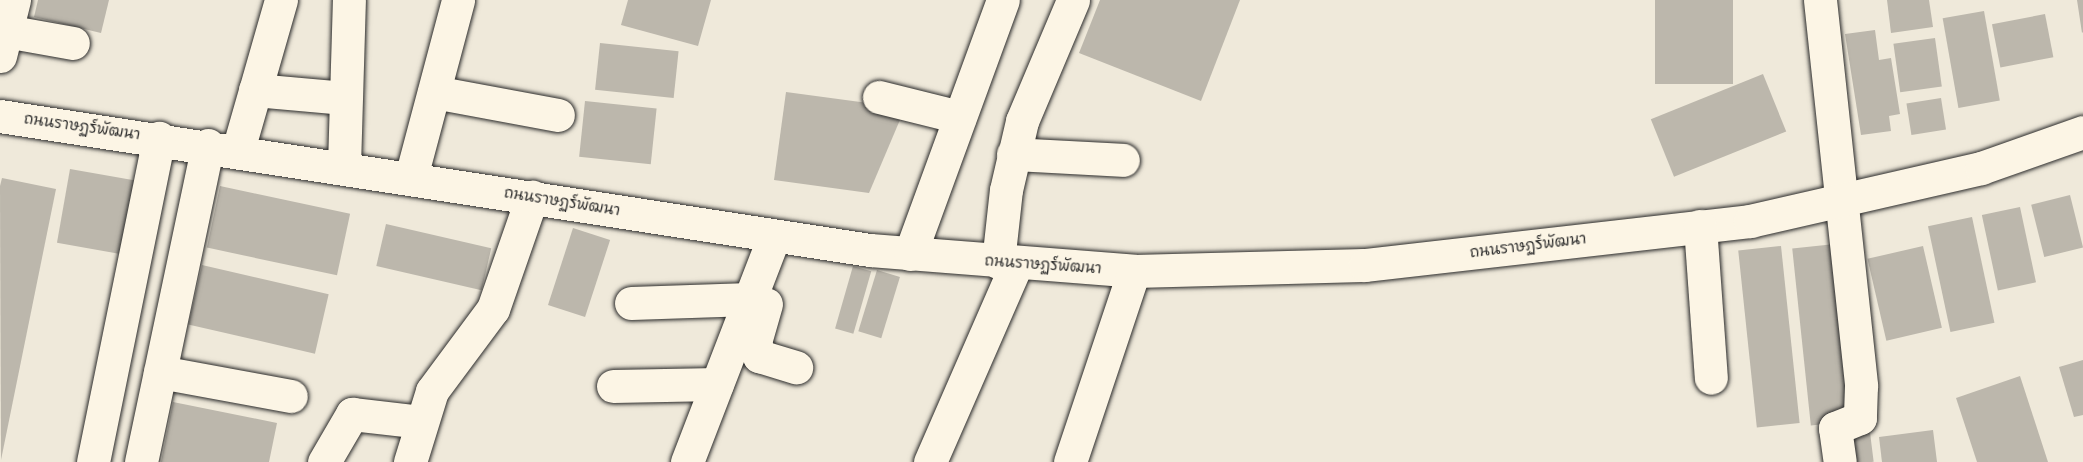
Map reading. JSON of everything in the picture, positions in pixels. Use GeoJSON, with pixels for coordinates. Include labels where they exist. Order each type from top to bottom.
{"type":"FeatureCollection","features":[{"type":"Feature","properties":{"kind":"street"},"geometry":{"type":"LineString","coordinates":[[141,462],[160,372],[223,148],[255,90],[281,0]]}},
{"type":"Feature","properties":{"kind":"street"},"geometry":{"type":"LineString","coordinates":[[344,166],[349,0]]}},
{"type":"Feature","properties":{"kind":"street"},"geometry":{"type":"LineString","coordinates":[[411,177],[458,0]]}},
{"type":"Feature","properties":{"kind":"street"},"geometry":{"type":"LineString","coordinates":[[910,254],[1003,0]]}},
{"type":"Feature","properties":{"kind":"street"},"geometry":{"type":"LineString","coordinates":[[930,462],[1008,263],[1013,154],[1032,94],[1073,0]]}},
{"type":"Feature","properties":{"kind":"street"},"geometry":{"type":"LineString","coordinates":[[1820,0],[1842,200],[1861,411],[1856,422],[1835,428],[1840,462]]}},
{"type":"Feature","properties":{"kind":"street"},"geometry":{"type":"LineString","coordinates":[[5,29],[73,43]]}},
{"type":"Feature","properties":{"kind":"street"},"geometry":{"type":"LineString","coordinates":[[255,90],[345,98]]}},
{"type":"Feature","properties":{"kind":"street"},"geometry":{"type":"LineString","coordinates":[[434,92],[558,115]]}},
{"type":"Feature","properties":{"kind":"street"},"geometry":{"type":"LineString","coordinates":[[879,97],[960,117]]}},
{"type":"Feature","properties":{"kind":"street","name":"ถนนราษฏร์พัฒนา"},"geometry":{"type":"LineString","coordinates":[[0,116],[344,166],[780,237],[910,254],[1134,271],[1365,265],[1700,226],[1842,200],[1981,168],[2083,132]]}},
{"type":"Feature","properties":{"kind":"street"},"geometry":{"type":"LineString","coordinates":[[93,462],[159,138]]}},
{"type":"Feature","properties":{"kind":"street"},"geometry":{"type":"LineString","coordinates":[[1013,154],[1124,160]]}},
{"type":"Feature","properties":{"kind":"street"},"geometry":{"type":"LineString","coordinates":[[410,462],[432,391],[493,309],[532,197]]}},
{"type":"Feature","properties":{"kind":"street"},"geometry":{"type":"LineString","coordinates":[[1700,226],[1711,378]]}},
{"type":"Feature","properties":{"kind":"street"},"geometry":{"type":"LineString","coordinates":[[687,462],[750,299],[780,237]]}},
{"type":"Feature","properties":{"kind":"street"},"geometry":{"type":"LineString","coordinates":[[780,237],[755,342],[759,357],[770,363],[796,367]]}},
{"type":"Feature","properties":{"kind":"street"},"geometry":{"type":"LineString","coordinates":[[1070,462],[1134,271]]}},
{"type":"Feature","properties":{"kind":"street"},"geometry":{"type":"LineString","coordinates":[[631,303],[750,299]]}},
{"type":"Feature","properties":{"kind":"street"},"geometry":{"type":"LineString","coordinates":[[160,372],[291,396]]}},
{"type":"Feature","properties":{"kind":"street"},"geometry":{"type":"LineString","coordinates":[[613,386],[717,384]]}},
{"type":"Feature","properties":{"kind":"street"},"geometry":{"type":"LineString","coordinates":[[324,462],[342,423],[352,414],[421,422]]}},
{"type":"Feature","properties":{"kind":"building"},"geometry":{"type":"Polygon","coordinates":[[[38,0],[109,0],[101,33],[34,17],[38,0]]]}},
{"type":"Feature","properties":{"kind":"building"},"geometry":{"type":"Polygon","coordinates":[[[628,0],[711,0],[698,46],[621,25],[628,0]]]}},
{"type":"Feature","properties":{"kind":"building"},"geometry":{"type":"Polygon","coordinates":[[[1100,0],[1240,0],[1201,101],[1079,53],[1100,0]]]}},
{"type":"Feature","properties":{"kind":"building"},"geometry":{"type":"Polygon","coordinates":[[[1655,0],[1733,0],[1733,84],[1655,84],[1655,0]]]}},
{"type":"Feature","properties":{"kind":"building"},"geometry":{"type":"Polygon","coordinates":[[[1887,0],[1929,0],[1933,27],[1891,33],[1887,0]]]}},
{"type":"Feature","properties":{"kind":"building"},"geometry":{"type":"Polygon","coordinates":[[[2077,0],[2083,0],[2082,33],[2077,0]]]}},
{"type":"Feature","properties":{"kind":"building"},"geometry":{"type":"Polygon","coordinates":[[[1984,11],[2000,101],[1958,108],[1943,18],[1984,11]]]}},
{"type":"Feature","properties":{"kind":"building"},"geometry":{"type":"Polygon","coordinates":[[[2045,14],[2053,57],[2000,67],[1992,24],[2045,14]]]}},
{"type":"Feature","properties":{"kind":"building"},"geometry":{"type":"Polygon","coordinates":[[[1875,30],[1879,60],[1891,58],[1900,114],[1889,116],[1891,131],[1861,135],[1845,34],[1875,30]]]}},
{"type":"Feature","properties":{"kind":"building"},"geometry":{"type":"Polygon","coordinates":[[[1935,38],[1942,87],[1900,92],[1893,44],[1935,38]]]}},
{"type":"Feature","properties":{"kind":"building"},"geometry":{"type":"Polygon","coordinates":[[[600,43],[679,51],[674,98],[595,90],[600,43]]]}},
{"type":"Feature","properties":{"kind":"building"},"geometry":{"type":"Polygon","coordinates":[[[1763,74],[1786,131],[1674,177],[1651,119],[1763,74]]]}},
{"type":"Feature","properties":{"kind":"building"},"geometry":{"type":"Polygon","coordinates":[[[786,92],[905,108],[869,193],[774,180],[786,92]]]}},
{"type":"Feature","properties":{"kind":"building"},"geometry":{"type":"Polygon","coordinates":[[[1941,98],[1946,130],[1911,135],[1906,103],[1941,98]]]}},
{"type":"Feature","properties":{"kind":"building"},"geometry":{"type":"Polygon","coordinates":[[[585,101],[657,109],[651,164],[579,157],[585,101]]]}},
{"type":"Feature","properties":{"kind":"building"},"geometry":{"type":"Polygon","coordinates":[[[70,169],[147,183],[134,256],[57,243],[70,169]]]}},
{"type":"Feature","properties":{"kind":"building"},"geometry":{"type":"Polygon","coordinates":[[[2,178],[56,189],[1,460],[0,186],[2,178]]]}},
{"type":"Feature","properties":{"kind":"building"},"geometry":{"type":"Polygon","coordinates":[[[220,186],[350,214],[337,275],[207,248],[220,186]]]}},
{"type":"Feature","properties":{"kind":"building"},"geometry":{"type":"Polygon","coordinates":[[[2070,195],[2083,247],[2044,257],[2031,205],[2070,195]]]}},
{"type":"Feature","properties":{"kind":"building"},"geometry":{"type":"Polygon","coordinates":[[[2020,207],[2036,282],[1998,290],[1982,215],[2020,207]]]}},
{"type":"Feature","properties":{"kind":"building"},"geometry":{"type":"Polygon","coordinates":[[[1972,217],[1994,323],[1950,332],[1928,226],[1972,217]]]}},
{"type":"Feature","properties":{"kind":"building"},"geometry":{"type":"Polygon","coordinates":[[[386,224],[491,248],[482,290],[376,266],[386,224]]]}},
{"type":"Feature","properties":{"kind":"building"},"geometry":{"type":"Polygon","coordinates":[[[573,228],[610,240],[585,317],[548,305],[573,228]]]}},
{"type":"Feature","properties":{"kind":"building"},"geometry":{"type":"Polygon","coordinates":[[[1835,244],[1854,421],[1811,426],[1792,248],[1835,244]]]}},
{"type":"Feature","properties":{"kind":"building"},"geometry":{"type":"Polygon","coordinates":[[[1781,246],[1800,423],[1757,428],[1738,250],[1781,246]]]}},
{"type":"Feature","properties":{"kind":"building"},"geometry":{"type":"Polygon","coordinates":[[[1923,246],[1942,328],[1886,341],[1867,259],[1923,246]]]}},
{"type":"Feature","properties":{"kind":"building"},"geometry":{"type":"Polygon","coordinates":[[[202,265],[329,294],[315,354],[188,324],[202,265]]]}},
{"type":"Feature","properties":{"kind":"building"},"geometry":{"type":"Polygon","coordinates":[[[853,266],[871,271],[853,334],[835,328],[853,266]]]}},
{"type":"Feature","properties":{"kind":"building"},"geometry":{"type":"Polygon","coordinates":[[[877,270],[900,277],[881,338],[858,331],[877,270]]]}},
{"type":"Feature","properties":{"kind":"building"},"geometry":{"type":"Polygon","coordinates":[[[2083,360],[2083,415],[2074,417],[2059,367],[2083,360]]]}},
{"type":"Feature","properties":{"kind":"building"},"geometry":{"type":"Polygon","coordinates":[[[2020,376],[2048,462],[1977,462],[1956,398],[2020,376]]]}},
{"type":"Feature","properties":{"kind":"building"},"geometry":{"type":"Polygon","coordinates":[[[173,402],[277,423],[269,462],[161,462],[173,402]]]}},
{"type":"Feature","properties":{"kind":"building"},"geometry":{"type":"Polygon","coordinates":[[[1869,424],[1874,462],[1843,462],[1839,428],[1869,424]]]}},
{"type":"Feature","properties":{"kind":"building"},"geometry":{"type":"Polygon","coordinates":[[[1933,430],[1937,462],[1882,462],[1879,437],[1933,430]]]}}]}
